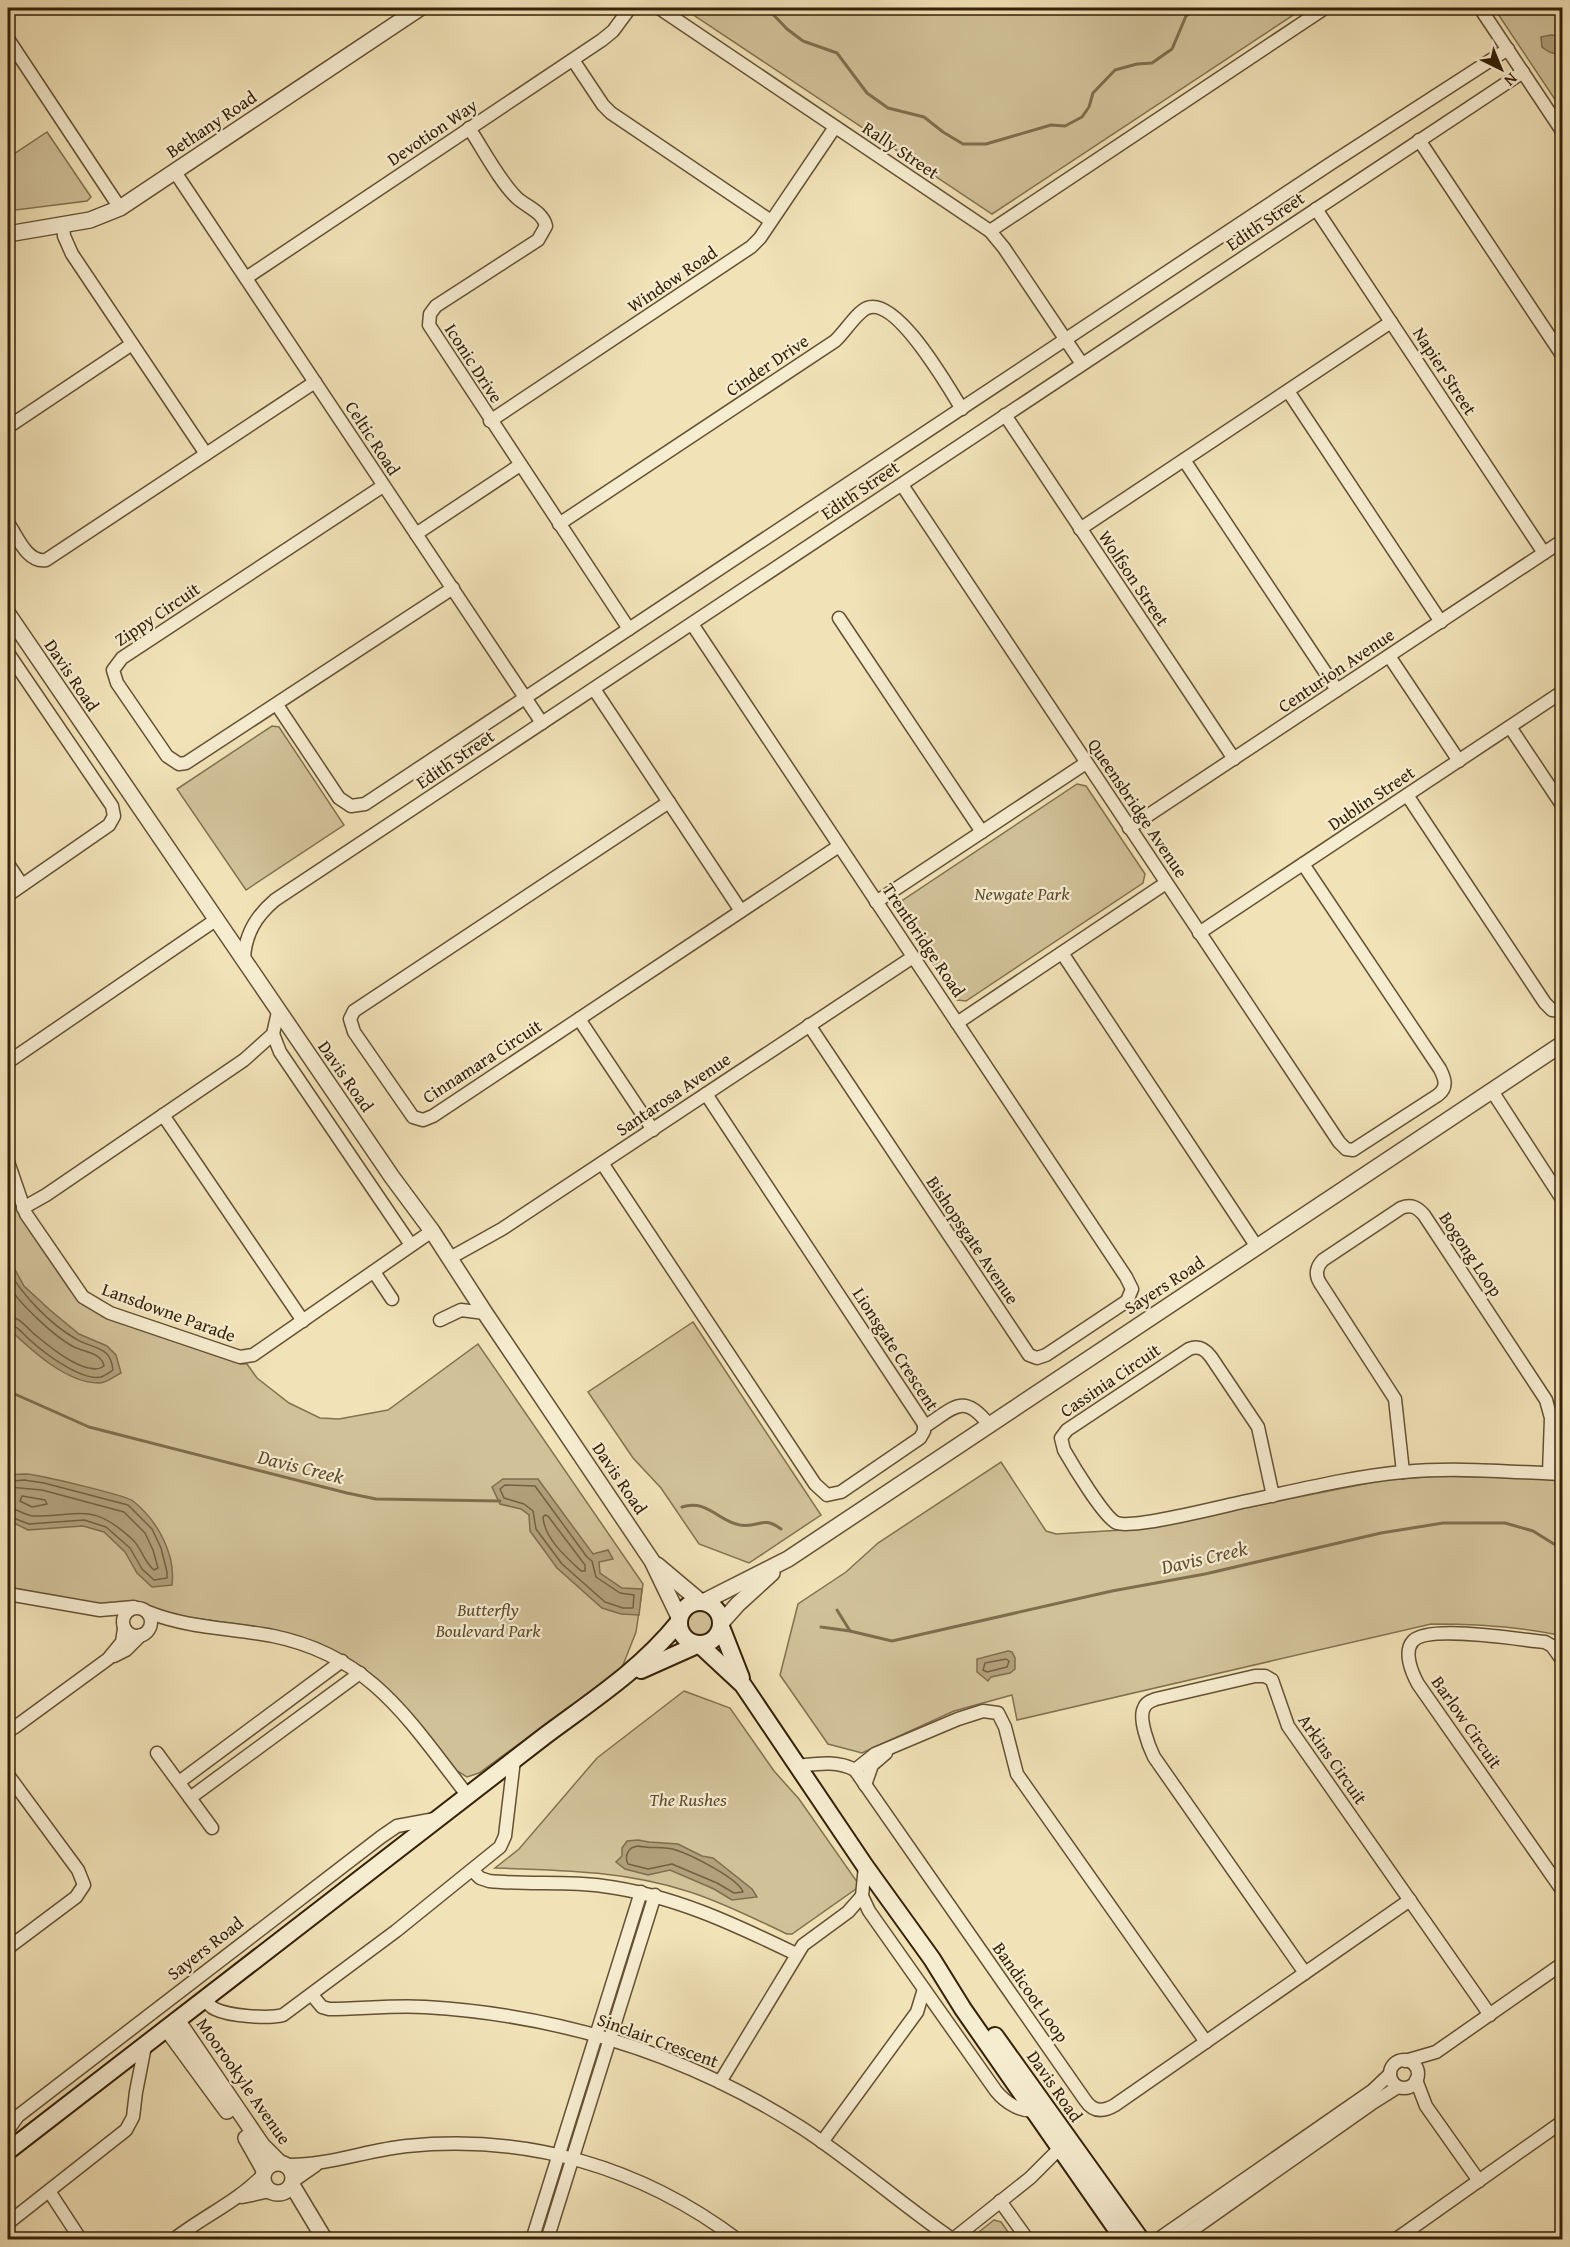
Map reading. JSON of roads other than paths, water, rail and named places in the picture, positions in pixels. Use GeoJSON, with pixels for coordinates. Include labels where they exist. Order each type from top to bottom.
{"type":"FeatureCollection","features":[{"type":"Feature","properties":{"kind":"main road"},"geometry":{"type":"LineString","coordinates":[[8,2151],[514,1760],[624,1678],[655,1650],[687,1606],[702,1602],[709,1604],[718,1612],[721,1625],[714,1640],[624,1678]]}},
{"type":"Feature","properties":{"kind":"main road"},"geometry":{"type":"LineString","coordinates":[[678,1620],[679,1629],[685,1640],[698,1645]]}},
{"type":"Feature","properties":{"kind":"main road","name":"Davis Road"},"geometry":{"type":"LineString","coordinates":[[721,1625],[743,1685],[796,1766],[932,1959],[963,2009],[1068,2148],[1125,2240]]}},
{"type":"Feature","properties":{"kind":"main road","name":"Davis Road"},"geometry":{"type":"LineString","coordinates":[[698,1645],[743,1685]]}},
{"type":"Feature","properties":{"kind":"main road","name":"Davis Road"},"geometry":{"type":"LineString","coordinates":[[1068,2148],[1141,2240]]}},
{"type":"Feature","properties":{"kind":"street","name":"Bethany Road"},"geometry":{"type":"LineString","coordinates":[[8,234],[90,220],[120,208],[420,8]]}},
{"type":"Feature","properties":{"kind":"street","name":"Devotion Way"},"geometry":{"type":"LineString","coordinates":[[246,278],[573,60],[614,31],[630,8]]}},
{"type":"Feature","properties":{"kind":"street","name":"Rally Street"},"geometry":{"type":"LineString","coordinates":[[659,8],[990,231],[1004,248],[1082,364]]}},
{"type":"Feature","properties":{"kind":"street"},"geometry":{"type":"LineString","coordinates":[[990,231],[1325,8]]}},
{"type":"Feature","properties":{"kind":"street"},"geometry":{"type":"LineString","coordinates":[[1480,8],[1563,130]]}},
{"type":"Feature","properties":{"kind":"street"},"geometry":{"type":"LineString","coordinates":[[8,39],[120,208]]}},
{"type":"Feature","properties":{"kind":"street","name":"Edith Street"},"geometry":{"type":"LineString","coordinates":[[277,705],[339,798],[351,806],[366,804],[1333,162],[1508,50]]}},
{"type":"Feature","properties":{"kind":"street"},"geometry":{"type":"LineString","coordinates":[[573,60],[603,105],[611,113],[771,221]]}},
{"type":"Feature","properties":{"kind":"street","name":"Edith Street"},"geometry":{"type":"LineString","coordinates":[[244,959],[244,944],[253,924],[275,900],[1523,72]]}},
{"type":"Feature","properties":{"kind":"street","name":"Window Road"},"geometry":{"type":"LineString","coordinates":[[490,421],[741,254],[760,238],[835,127]]}},
{"type":"Feature","properties":{"kind":"street","name":"Iconic Drive"},"geometry":{"type":"LineString","coordinates":[[469,128],[512,193],[544,219],[546,226],[538,240],[436,306],[428,318],[431,332],[629,630]]}},
{"type":"Feature","properties":{"kind":"street"},"geometry":{"type":"LineString","coordinates":[[1419,140],[1563,355]]}},
{"type":"Feature","properties":{"kind":"street","name":"Celtic Road"},"geometry":{"type":"LineString","coordinates":[[175,172],[542,723]]}},
{"type":"Feature","properties":{"kind":"street","name":"Napier Street"},"geometry":{"type":"LineString","coordinates":[[1316,209],[1544,553]]}},
{"type":"Feature","properties":{"kind":"street"},"geometry":{"type":"LineString","coordinates":[[63,226],[64,236],[72,254],[206,454]]}},
{"type":"Feature","properties":{"kind":"street","name":"Cinder Drive"},"geometry":{"type":"LineString","coordinates":[[559,524],[835,341],[845,333],[859,314],[870,307],[884,310],[904,324],[962,409]]}},
{"type":"Feature","properties":{"kind":"street"},"geometry":{"type":"LineString","coordinates":[[1080,529],[1391,322]]}},
{"type":"Feature","properties":{"kind":"street"},"geometry":{"type":"LineString","coordinates":[[8,426],[132,344]]}},
{"type":"Feature","properties":{"kind":"street"},"geometry":{"type":"LineString","coordinates":[[8,523],[30,556],[37,560],[46,560],[315,382]]}},
{"type":"Feature","properties":{"kind":"street"},"geometry":{"type":"LineString","coordinates":[[1288,391],[1441,622]]}},
{"type":"Feature","properties":{"kind":"street","name":"Wolfson Street"},"geometry":{"type":"LineString","coordinates":[[1005,416],[1234,759]]}},
{"type":"Feature","properties":{"kind":"street"},"geometry":{"type":"LineString","coordinates":[[1184,460],[1337,690]]}},
{"type":"Feature","properties":{"kind":"street"},"geometry":{"type":"LineString","coordinates":[[416,534],[520,465]]}},
{"type":"Feature","properties":{"kind":"street","name":"Queensbridge Avenue"},"geometry":{"type":"LineString","coordinates":[[902,485],[1339,1142],[1346,1149],[1357,1148],[1438,1095],[1444,1088],[1444,1081],[1440,1069],[1303,864]]}},
{"type":"Feature","properties":{"kind":"street","name":"Zippy Circuit"},"geometry":{"type":"LineString","coordinates":[[383,486],[122,658],[113,670],[117,683],[167,756],[179,764],[192,760],[453,588]]}},
{"type":"Feature","properties":{"kind":"street","name":"Centurion Avenue"},"geometry":{"type":"LineString","coordinates":[[1129,828],[1563,541]]}},
{"type":"Feature","properties":{"kind":"street","name":"Davis Road"},"geometry":{"type":"LineString","coordinates":[[8,614],[278,1012],[432,1231],[652,1561]]}},
{"type":"Feature","properties":{"kind":"street"},"geometry":{"type":"LineString","coordinates":[[839,618],[982,832]]}},
{"type":"Feature","properties":{"kind":"street","name":"Trentbridge Road"},"geometry":{"type":"LineString","coordinates":[[692,624],[1126,1277]]}},
{"type":"Feature","properties":{"kind":"street"},"geometry":{"type":"LineString","coordinates":[[8,653],[112,806],[114,816],[110,825],[8,895]]}},
{"type":"Feature","properties":{"kind":"street"},"geometry":{"type":"LineString","coordinates":[[1389,656],[1458,761]]}},
{"type":"Feature","properties":{"kind":"street"},"geometry":{"type":"LineString","coordinates":[[594,689],[741,911]]}},
{"type":"Feature","properties":{"kind":"street","name":"Dublin Street"},"geometry":{"type":"LineString","coordinates":[[1199,933],[1563,692]]}},
{"type":"Feature","properties":{"kind":"street"},"geometry":{"type":"LineString","coordinates":[[1510,727],[1563,805]]}},
{"type":"Feature","properties":{"kind":"street"},"geometry":{"type":"LineString","coordinates":[[876,902],[1086,763]]}},
{"type":"Feature","properties":{"kind":"street"},"geometry":{"type":"LineString","coordinates":[[1407,795],[1545,1003],[1552,1010],[1563,1011]]}},
{"type":"Feature","properties":{"kind":"street","name":"Cinnamara Circuit"},"geometry":{"type":"LineString","coordinates":[[669,802],[359,1008],[350,1019],[354,1032],[416,1119],[423,1120],[433,1116],[839,846]]}},
{"type":"Feature","properties":{"kind":"street"},"geometry":{"type":"LineString","coordinates":[[8,864],[22,885]]}},
{"type":"Feature","properties":{"kind":"street"},"geometry":{"type":"LineString","coordinates":[[957,1023],[1166,883]]}},
{"type":"Feature","properties":{"kind":"street"},"geometry":{"type":"LineString","coordinates":[[8,1062],[217,919]]}},
{"type":"Feature","properties":{"kind":"street"},"geometry":{"type":"LineString","coordinates":[[1062,953],[1257,1247]]}},
{"type":"Feature","properties":{"kind":"street","name":"Santarosa Avenue"},"geometry":{"type":"LineString","coordinates":[[450,1258],[502,1229],[913,957]]}},
{"type":"Feature","properties":{"kind":"street"},"geometry":{"type":"LineString","coordinates":[[278,1012],[273,1035],[280,1052],[411,1245]]}},
{"type":"Feature","properties":{"kind":"street"},"geometry":{"type":"LineString","coordinates":[[579,1019],[653,1130]]}},
{"type":"Feature","properties":{"kind":"street","name":"Bishopsgate Avenue"},"geometry":{"type":"LineString","coordinates":[[809,1025],[1029,1355],[1036,1358],[1046,1355],[1127,1301],[1131,1289],[1126,1277]]}},
{"type":"Feature","properties":{"kind":"street"},"geometry":{"type":"LineString","coordinates":[[23,1208],[46,1195],[244,1060],[273,1035]]}},
{"type":"Feature","properties":{"kind":"street","name":"Sayers Road"},"geometry":{"type":"LineString","coordinates":[[702,1602],[788,1559],[1563,1044]]}},
{"type":"Feature","properties":{"kind":"street"},"geometry":{"type":"LineString","coordinates":[[244,1060],[262,1053],[280,1052]]}},
{"type":"Feature","properties":{"kind":"street"},"geometry":{"type":"LineString","coordinates":[[1492,1091],[1563,1199]]}},
{"type":"Feature","properties":{"kind":"street","name":"Lionsgate Crescent"},"geometry":{"type":"LineString","coordinates":[[602,1163],[821,1491],[832,1496],[841,1492],[917,1441],[923,1435],[924,1427],[917,1412],[705,1094]]}},
{"type":"Feature","properties":{"kind":"street"},"geometry":{"type":"LineString","coordinates":[[163,1115],[303,1321]]}},
{"type":"Feature","properties":{"kind":"street","name":"Lansdowne Parade"},"geometry":{"type":"LineString","coordinates":[[8,1162],[23,1208],[32,1225],[80,1293],[94,1305],[110,1313],[244,1358],[253,1355],[432,1231]]}},
{"type":"Feature","properties":{"kind":"street","name":"Bogong Loop"},"geometry":{"type":"LineString","coordinates":[[1403,1472],[1395,1399],[1320,1284],[1316,1274],[1317,1267],[1323,1260],[1401,1208],[1410,1206],[1417,1208],[1424,1215],[1546,1400],[1551,1418],[1549,1473]]}},
{"type":"Feature","properties":{"kind":"street"},"geometry":{"type":"LineString","coordinates":[[374,1272],[392,1299]]}},
{"type":"Feature","properties":{"kind":"street"},"geometry":{"type":"LineString","coordinates":[[440,1320],[461,1310],[485,1313]]}},
{"type":"Feature","properties":{"kind":"street","name":"Cassinia Circuit"},"geometry":{"type":"LineString","coordinates":[[1274,1496],[1258,1426],[1203,1348],[1189,1349],[1067,1430],[1061,1438],[1064,1450],[1105,1512],[1118,1524],[1158,1520],[1274,1496],[1352,1479],[1403,1472],[1446,1470],[1563,1474]]}},
{"type":"Feature","properties":{"kind":"street"},"geometry":{"type":"LineString","coordinates":[[924,1427],[960,1405],[976,1409],[989,1425]]}},
{"type":"Feature","properties":{"kind":"street","name":"Sayers Road"},"geometry":{"type":"LineString","coordinates":[[721,1625],[738,1604],[788,1559]]}},
{"type":"Feature","properties":{"kind":"street"},"geometry":{"type":"LineString","coordinates":[[652,1561],[702,1602]]}},
{"type":"Feature","properties":{"kind":"street"},"geometry":{"type":"LineString","coordinates":[[652,1561],[678,1620]]}},
{"type":"Feature","properties":{"kind":"street"},"geometry":{"type":"LineString","coordinates":[[8,1593],[100,1610],[139,1607],[174,1622],[309,1645],[342,1661],[377,1685],[398,1706],[468,1796]]}},
{"type":"Feature","properties":{"kind":"street"},"geometry":{"type":"LineString","coordinates":[[108,1659],[122,1642],[123,1617],[134,1607]]}},
{"type":"Feature","properties":{"kind":"street"},"geometry":{"type":"LineString","coordinates":[[100,1610],[132,1635],[144,1634],[174,1622]]}},
{"type":"Feature","properties":{"kind":"street"},"geometry":{"type":"LineString","coordinates":[[10,1731],[108,1659],[126,1650],[152,1624],[148,1612]]}},
{"type":"Feature","properties":{"kind":"street","name":"Barlow Circuit"},"geometry":{"type":"LineString","coordinates":[[1563,1660],[1552,1646],[1545,1642],[1457,1633],[1436,1633],[1419,1637],[1413,1641],[1408,1652],[1418,1684],[1563,1890]]}},
{"type":"Feature","properties":{"kind":"street"},"geometry":{"type":"LineString","coordinates":[[179,1782],[342,1661]]}},
{"type":"Feature","properties":{"kind":"street"},"geometry":{"type":"LineString","coordinates":[[190,1798],[360,1673]]}},
{"type":"Feature","properties":{"kind":"street","name":"Arkins Circuit"},"geometry":{"type":"LineString","coordinates":[[1305,1972],[1154,1757],[1147,1741],[1143,1719],[1143,1709],[1147,1703],[1255,1676],[1269,1677],[1275,1684],[1281,1712],[1288,1726],[1490,2015]]}},
{"type":"Feature","properties":{"kind":"street"},"geometry":{"type":"LineString","coordinates":[[796,1766],[835,1764],[855,1770],[868,1757],[947,1723],[983,1711],[994,1711],[1001,1716],[1017,1774],[1206,2042]]}},
{"type":"Feature","properties":{"kind":"street"},"geometry":{"type":"LineString","coordinates":[[865,1785],[872,1765],[891,1748]]}},
{"type":"Feature","properties":{"kind":"street"},"geometry":{"type":"LineString","coordinates":[[157,1753],[212,1828]]}},
{"type":"Feature","properties":{"kind":"street"},"geometry":{"type":"LineString","coordinates":[[205,1998],[212,2008],[274,2018],[290,2011],[312,1995],[496,1852],[503,1843],[514,1760]]}},
{"type":"Feature","properties":{"kind":"street","name":"Bandicoot Loop"},"geometry":{"type":"LineString","coordinates":[[855,1770],[1090,2107],[1099,2110],[1115,2105],[1410,1900]]}},
{"type":"Feature","properties":{"kind":"street"},"geometry":{"type":"LineString","coordinates":[[8,1775],[78,1870],[84,1885],[76,1897],[8,1948]]}},
{"type":"Feature","properties":{"kind":"street","name":"Sayers Road"},"geometry":{"type":"LineString","coordinates":[[8,2130],[18,2116],[381,1837],[397,1826],[438,1819]]}},
{"type":"Feature","properties":{"kind":"street"},"geometry":{"type":"LineString","coordinates":[[865,1866],[862,1896],[869,1911],[996,2091],[1008,2102],[1029,2111],[1040,2108]]}},
{"type":"Feature","properties":{"kind":"street"},"geometry":{"type":"LineString","coordinates":[[472,1870],[480,1878],[489,1881],[590,1885],[655,1895],[713,1915],[796,1954]]}},
{"type":"Feature","properties":{"kind":"street"},"geometry":{"type":"LineString","coordinates":[[547,2240],[572,2157],[641,1892]]}},
{"type":"Feature","properties":{"kind":"street"},"geometry":{"type":"LineString","coordinates":[[532,2240],[558,2154],[655,1895]]}},
{"type":"Feature","properties":{"kind":"street"},"geometry":{"type":"LineString","coordinates":[[720,2082],[796,1954],[809,1939],[848,1912],[862,1896]]}},
{"type":"Feature","properties":{"kind":"street"},"geometry":{"type":"LineString","coordinates":[[848,1912],[869,1911]]}},
{"type":"Feature","properties":{"kind":"street"},"geometry":{"type":"LineString","coordinates":[[1157,2240],[1372,2091],[1390,2074],[1394,2064],[1436,2052],[1563,1964]]}},
{"type":"Feature","properties":{"kind":"street"},"geometry":{"type":"LineString","coordinates":[[822,2142],[917,2012],[924,1989]]}},
{"type":"Feature","properties":{"kind":"street","name":"Sinclair Crescent"},"geometry":{"type":"LineString","coordinates":[[312,1995],[318,2004],[329,2010],[403,2007],[525,2018],[602,2036],[678,2063],[771,2109],[822,2142],[952,2239]]}},
{"type":"Feature","properties":{"kind":"street"},"geometry":{"type":"LineString","coordinates":[[917,2012],[937,2007]]}},
{"type":"Feature","properties":{"kind":"street","name":"Moorookyle Avenue"},"geometry":{"type":"LineString","coordinates":[[172,2025],[262,2145],[282,2164]]}},
{"type":"Feature","properties":{"kind":"street","name":"Moorookyle Avenue"},"geometry":{"type":"LineString","coordinates":[[172,2025],[253,2149],[263,2173]]}},
{"type":"Feature","properties":{"kind":"street"},"geometry":{"type":"LineString","coordinates":[[8,2223],[122,2134],[130,2124],[145,2046]]}},
{"type":"Feature","properties":{"kind":"street"},"geometry":{"type":"LineString","coordinates":[[1178,2240],[1376,2100],[1401,2087],[1410,2086],[1436,2052]]}},
{"type":"Feature","properties":{"kind":"street"},"geometry":{"type":"LineString","coordinates":[[1405,2061],[1416,2068],[1416,2079],[1426,2106],[1479,2181]]}},
{"type":"Feature","properties":{"kind":"street"},"geometry":{"type":"LineString","coordinates":[[1390,2074],[1392,2082],[1426,2106]]}},
{"type":"Feature","properties":{"kind":"street"},"geometry":{"type":"LineString","coordinates":[[1395,2240],[1563,2122]]}},
{"type":"Feature","properties":{"kind":"street"},"geometry":{"type":"LineString","coordinates":[[173,2240],[209,2214],[237,2198],[271,2164],[320,2163],[379,2149],[435,2143],[485,2144],[572,2157],[619,2173],[661,2191],[698,2212],[738,2240]]}},
{"type":"Feature","properties":{"kind":"street"},"geometry":{"type":"LineString","coordinates":[[952,2239],[1068,2148]]}},
{"type":"Feature","properties":{"kind":"street"},"geometry":{"type":"LineString","coordinates":[[237,2198],[284,2188],[320,2163]]}},
{"type":"Feature","properties":{"kind":"street"},"geometry":{"type":"LineString","coordinates":[[282,2164],[291,2170],[284,2188]]}},
{"type":"Feature","properties":{"kind":"street"},"geometry":{"type":"LineString","coordinates":[[263,2173],[263,2183],[284,2188],[325,2240]]}},
{"type":"Feature","properties":{"kind":"street"},"geometry":{"type":"LineString","coordinates":[[284,2188],[314,2240]]}},
{"type":"Feature","properties":{"kind":"street"},"geometry":{"type":"LineString","coordinates":[[49,2191],[81,2240]]}},
{"type":"Feature","properties":{"kind":"street"},"geometry":{"type":"LineString","coordinates":[[1000,2201],[1028,2240]]}},
{"type":"Feature","properties":{"kind":"water"},"geometry":{"type":"Polygon","coordinates":[[[1562,36],[1562,50],[1557,53],[1549,52],[1542,47],[1541,37],[1562,36]]]}},
{"type":"Feature","properties":{"kind":"water"},"geometry":{"type":"Polygon","coordinates":[[[8,1257],[24,1286],[50,1310],[79,1334],[107,1346],[116,1355],[121,1373],[100,1383],[75,1378],[50,1364],[8,1328],[8,1257]]]}},
{"type":"Feature","properties":{"kind":"water"},"geometry":{"type":"Polygon","coordinates":[[[8,1471],[13,1475],[34,1475],[115,1494],[133,1501],[150,1518],[163,1538],[171,1561],[172,1585],[152,1587],[137,1573],[125,1552],[104,1532],[83,1526],[28,1530],[8,1520],[8,1471]]]}},
{"type":"Feature","properties":{"kind":"water"},"geometry":{"type":"Polygon","coordinates":[[[503,1479],[538,1479],[593,1554],[608,1550],[613,1559],[599,1562],[600,1573],[622,1588],[642,1589],[639,1615],[621,1614],[602,1608],[557,1568],[530,1531],[529,1515],[521,1509],[500,1504],[492,1487],[503,1479]]]}},
{"type":"Feature","properties":{"kind":"water"},"geometry":{"type":"Polygon","coordinates":[[[1012,1652],[1015,1658],[1015,1669],[1010,1673],[991,1677],[988,1681],[977,1672],[977,1659],[1012,1652]]]}},
{"type":"Feature","properties":{"kind":"water"},"geometry":{"type":"Polygon","coordinates":[[[627,1841],[678,1844],[702,1856],[713,1858],[752,1889],[757,1897],[732,1900],[714,1889],[670,1870],[648,1875],[625,1869],[616,1862],[622,1856],[622,1848],[627,1841]]]}},
{"type":"Feature","properties":{"kind":"waterway"},"geometry":{"type":"LineString","coordinates":[[767,8],[787,29],[803,41],[837,53],[867,93],[888,108],[924,117],[963,144],[986,144],[1051,125],[1065,126],[1082,117],[1089,107],[1093,93],[1115,70],[1137,64],[1152,63],[1172,49],[1186,16],[1198,8]]}},
{"type":"Feature","properties":{"kind":"waterway","name":"Davis Creek"},"geometry":{"type":"LineString","coordinates":[[8,1391],[89,1427],[347,1493],[376,1499],[500,1501]]}},
{"type":"Feature","properties":{"kind":"waterway","name":"Davis Creek"},"geometry":{"type":"LineString","coordinates":[[682,1507],[691,1505],[706,1508],[740,1525],[765,1522],[781,1529]]}},
{"type":"Feature","properties":{"kind":"waterway","name":"Davis Creek"},"geometry":{"type":"LineString","coordinates":[[821,1627],[892,1641],[1112,1591],[1205,1574],[1381,1533],[1443,1523],[1505,1523],[1533,1531],[1562,1549]]}},
{"type":"Feature","properties":{"kind":"waterway","name":"Davis Creek"},"geometry":{"type":"LineString","coordinates":[[837,1610],[850,1631]]}},
{"type":"Feature","properties":{"kind":"park label","name":"Newgate Park"},"geometry":{"type":"Point","coordinates":[1022,893]}},
{"type":"Feature","properties":{"kind":"park label","name":"Butterfly Boulevard Park"},"geometry":{"type":"Point","coordinates":[488,1619]}},
{"type":"Feature","properties":{"kind":"park label","name":"The Rushes"},"geometry":{"type":"Point","coordinates":[688,1799]}}]}
